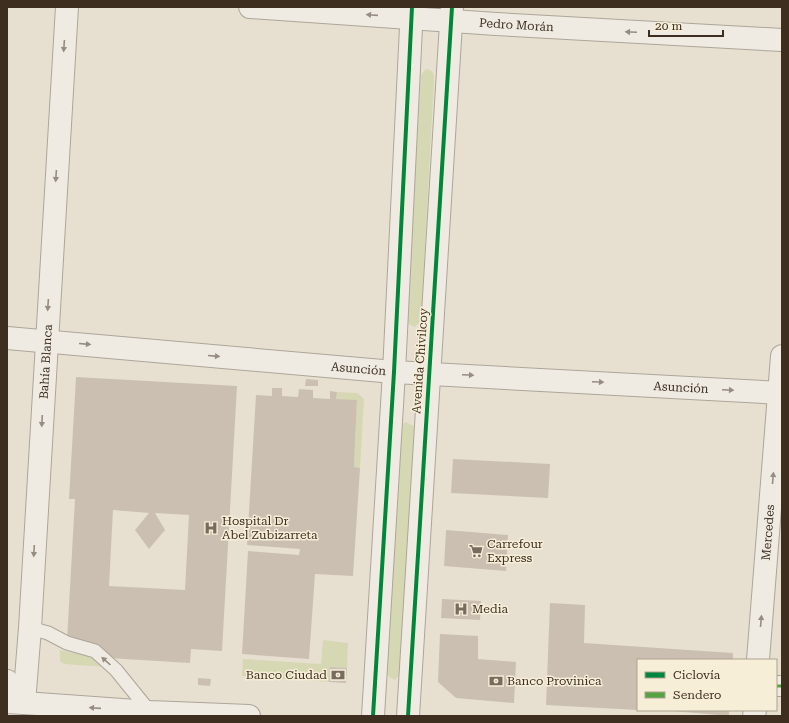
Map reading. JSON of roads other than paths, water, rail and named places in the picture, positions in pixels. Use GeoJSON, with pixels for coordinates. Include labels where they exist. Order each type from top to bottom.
{"type":"FeatureCollection","features":[{"type":"Feature","properties":{"kind":"street","name":"Bahía Blanca"},"geometry":{"type":"LineString","coordinates":[[18,707],[30,628],[67,7]]}},
{"type":"Feature","properties":{"kind":"street","name":"Pedro Morán"},"geometry":{"type":"LineString","coordinates":[[250,7],[452,14],[782,40]]}},
{"type":"Feature","properties":{"kind":"street","name":"Avenida Chivilcoy"},"geometry":{"type":"LineString","coordinates":[[373,716],[394,372],[411,12]]}},
{"type":"Feature","properties":{"kind":"street","name":"Avenida Chivilcoy"},"geometry":{"type":"LineString","coordinates":[[408,716],[452,14]]}},
{"type":"Feature","properties":{"kind":"street","name":"Asunción"},"geometry":{"type":"LineString","coordinates":[[7,338],[46,340],[394,372],[781,393]]}},
{"type":"Feature","properties":{"kind":"street","name":"Mercedes"},"geometry":{"type":"LineString","coordinates":[[758,659],[781,393],[782,356]]}},
{"type":"Feature","properties":{"kind":"street"},"geometry":{"type":"LineString","coordinates":[[7,681],[18,707],[249,716]]}},
{"type":"Feature","properties":{"kind":"lane"},"geometry":{"type":"LineString","coordinates":[[30,628],[48,633],[67,643],[94,651],[116,670],[150,712]]}},
{"type":"Feature","properties":{"kind":"place","name":"Hospital Dr Abel Zubizarreta"},"geometry":{"type":"Point","coordinates":[211,528]}},
{"type":"Feature","properties":{"kind":"place","name":"Carrefour Express"},"geometry":{"type":"Point","coordinates":[476,551]}},
{"type":"Feature","properties":{"kind":"place","name":"Media"},"geometry":{"type":"Point","coordinates":[461,609]}},
{"type":"Feature","properties":{"kind":"place","name":"Banco Ciudad"},"geometry":{"type":"Point","coordinates":[338,675]}},
{"type":"Feature","properties":{"kind":"place","name":"Banco Provinica"},"geometry":{"type":"Point","coordinates":[496,681]}}]}
